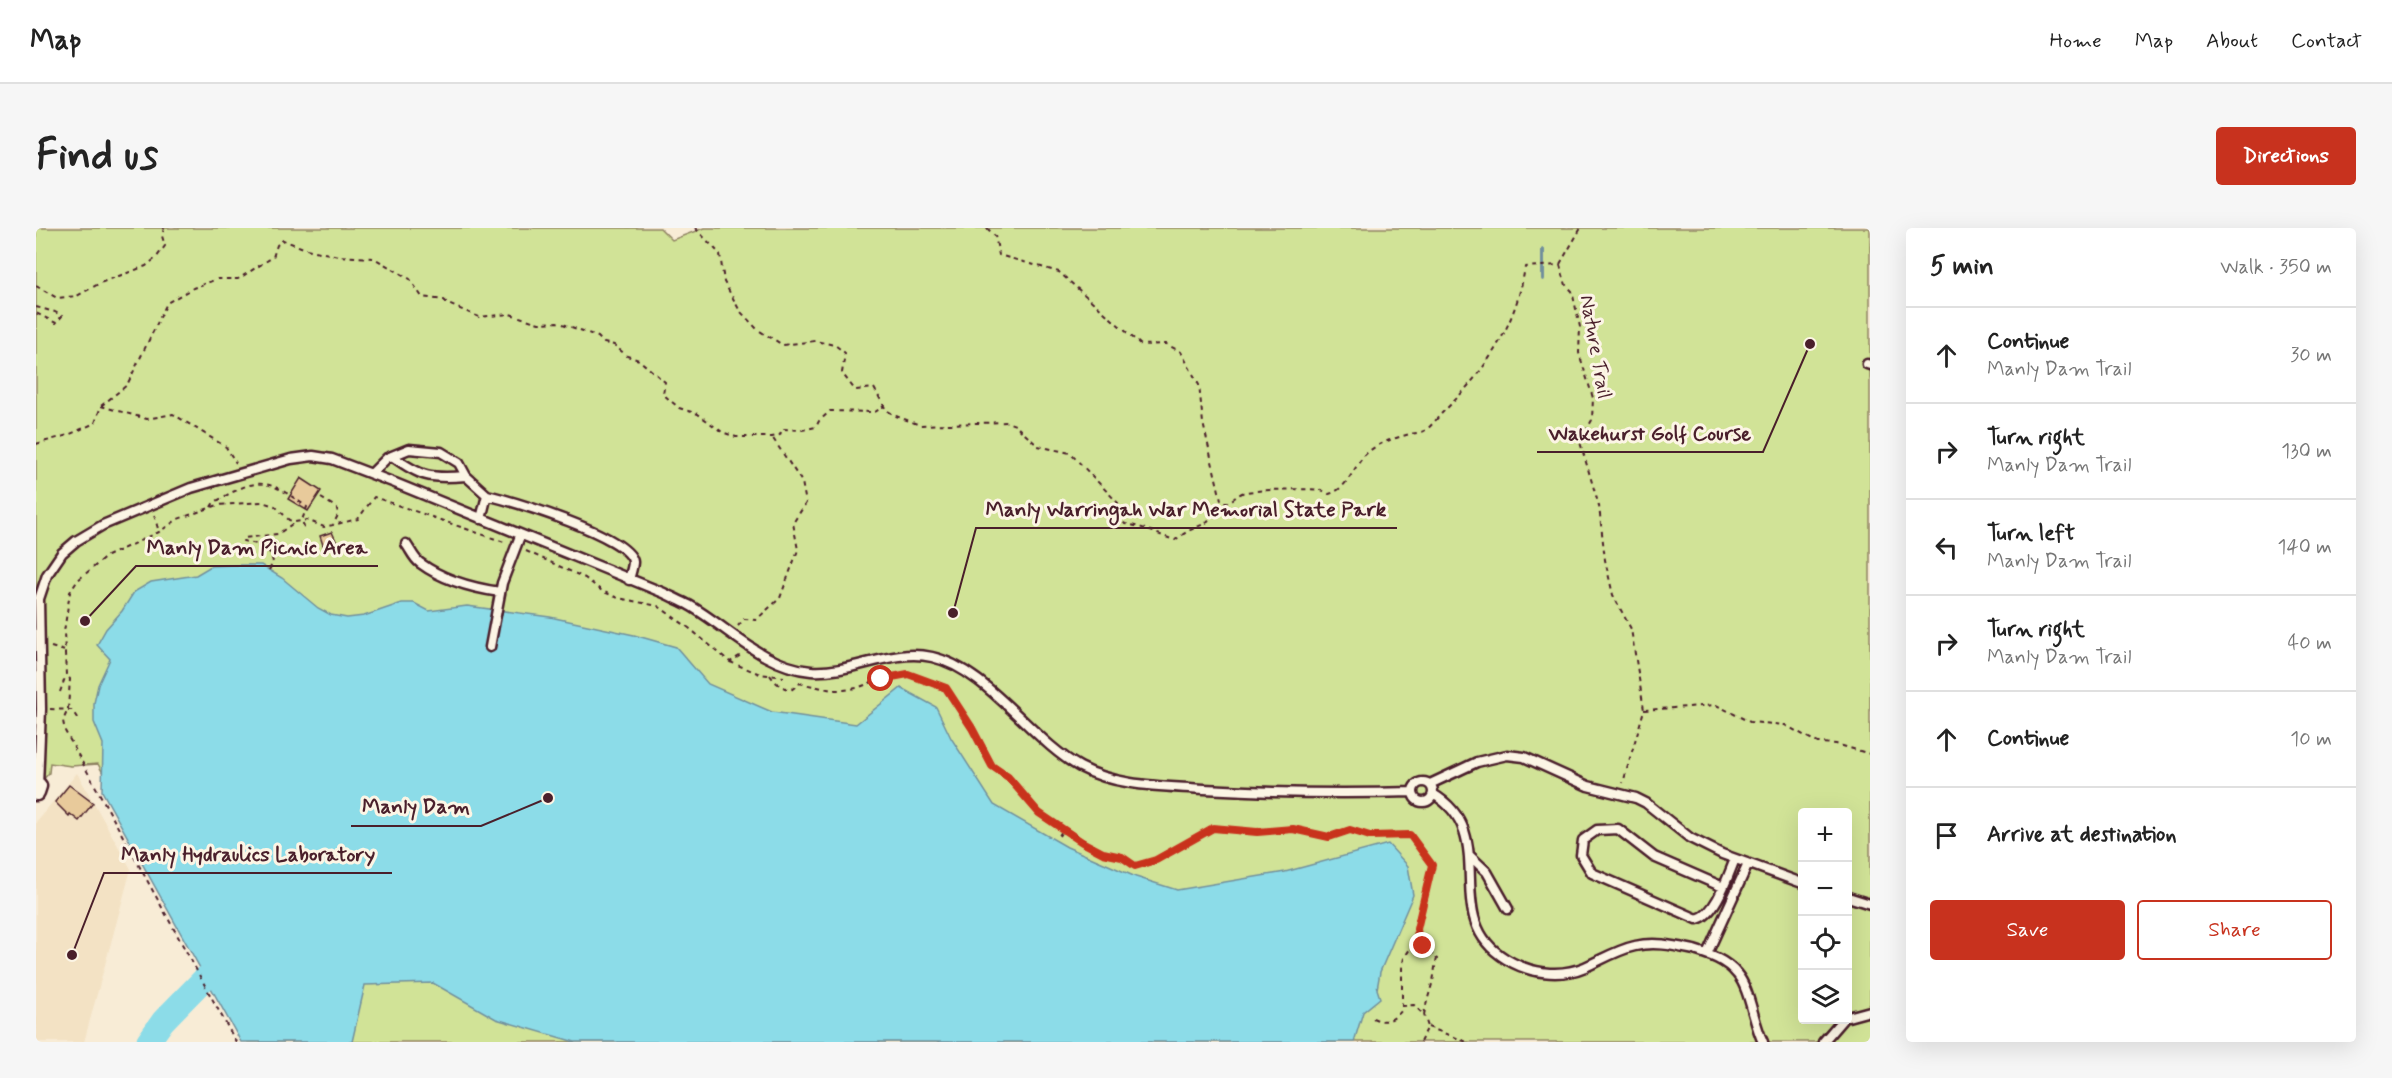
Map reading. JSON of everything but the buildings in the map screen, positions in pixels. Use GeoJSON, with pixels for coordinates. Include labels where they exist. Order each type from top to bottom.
{"type":"FeatureCollection","features":[{"type":"Feature","properties":{"kind":"lane"},"geometry":{"type":"LineString","coordinates":[[372,474],[387,458],[409,449],[441,452],[459,463],[466,476],[488,495],[560,517],[618,544],[630,555],[633,562],[629,580]]}},
{"type":"Feature","properties":{"kind":"lane"},"geometry":{"type":"LineString","coordinates":[[37,789],[41,709],[39,599],[47,575],[62,553],[76,541],[103,525],[191,488],[291,459],[313,456],[332,459],[372,474],[689,606],[752,648],[786,665],[812,671],[908,656],[932,657],[966,672],[1062,754],[1081,767],[1131,783],[1240,791],[1413,792]]}},
{"type":"Feature","properties":{"kind":"lane"},"geometry":{"type":"LineString","coordinates":[[392,456],[415,473],[439,478],[466,476]]}},
{"type":"Feature","properties":{"kind":"lane"},"geometry":{"type":"LineString","coordinates":[[481,519],[488,495]]}},
{"type":"Feature","properties":{"kind":"lane"},"geometry":{"type":"LineString","coordinates":[[490,647],[500,592],[520,536]]}},
{"type":"Feature","properties":{"kind":"lane"},"geometry":{"type":"LineString","coordinates":[[406,544],[418,562],[446,578],[480,589],[500,592]]}},
{"type":"Feature","properties":{"kind":"lane"},"geometry":{"type":"LineString","coordinates":[[1433,794],[1428,800],[1422,802],[1416,799],[1413,792],[1415,786],[1420,782],[1430,784],[1477,762],[1507,755],[1524,757],[1588,786],[1646,803],[1690,838],[1735,859],[1798,880]]}},
{"type":"Feature","properties":{"kind":"lane"},"geometry":{"type":"LineString","coordinates":[[1430,784],[1433,794],[1444,801],[1461,820],[1469,855],[1470,902],[1474,922],[1479,935],[1489,947],[1505,959],[1523,968],[1559,974],[1582,968],[1634,946],[1653,943],[1707,954],[1729,966],[1739,976],[1745,987],[1756,1029],[1763,1042]]}},
{"type":"Feature","properties":{"kind":"lane"},"geometry":{"type":"LineString","coordinates":[[1723,887],[1654,857],[1618,829],[1597,830],[1583,840],[1581,855],[1592,873],[1697,919],[1709,914],[1723,887],[1735,859]]}},
{"type":"Feature","properties":{"kind":"lane"},"geometry":{"type":"LineString","coordinates":[[1469,855],[1487,872],[1508,909]]}},
{"type":"Feature","properties":{"kind":"lane"},"geometry":{"type":"LineString","coordinates":[[1707,954],[1748,864]]}},
{"type":"Feature","properties":{"kind":"lane"},"geometry":{"type":"LineString","coordinates":[[1852,898],[1870,904]]}},
{"type":"Feature","properties":{"kind":"lane"},"geometry":{"type":"LineString","coordinates":[[1852,1016],[1870,1011]]}},
{"type":"Feature","properties":{"kind":"lane"},"geometry":{"type":"LineString","coordinates":[[1824,1042],[1839,1024]]}},
{"type":"Feature","properties":{"kind":"path"},"geometry":{"type":"LineString","coordinates":[[36,286],[57,298],[77,296],[100,283],[146,266],[165,246],[162,237],[164,228]]}},
{"type":"Feature","properties":{"kind":"path"},"geometry":{"type":"LineString","coordinates":[[694,228],[720,254],[724,282],[740,311],[758,330],[783,345],[815,341],[835,345],[845,353],[842,373],[855,390],[874,388],[886,410],[920,425],[1007,422],[1015,425],[1038,446],[1070,453],[1118,503],[1114,511],[1125,524],[1140,525],[1156,535],[1175,540],[1188,531],[1206,524],[1222,504],[1230,502],[1242,493],[1276,492],[1291,487],[1309,491],[1322,490],[1329,494],[1337,492],[1348,481],[1368,452],[1390,439],[1423,431],[1460,396],[1480,372],[1512,321],[1521,292],[1525,267],[1560,265],[1581,228]]}},
{"type":"Feature","properties":{"kind":"path"},"geometry":{"type":"LineString","coordinates":[[987,228],[995,236],[999,255],[1059,272],[1140,345],[1166,344],[1181,352],[1199,385],[1203,423],[1222,504]]}},
{"type":"Feature","properties":{"kind":"path"},"geometry":{"type":"LineString","coordinates":[[36,444],[68,435],[95,423],[101,406],[127,386],[167,303],[193,288],[217,279],[238,279],[273,257],[277,244],[283,240],[338,256],[374,258],[410,279],[422,297],[444,300],[448,304],[479,317],[510,314],[539,323],[557,322],[590,334],[604,343],[614,345],[627,356],[639,360],[654,372],[665,382],[663,394],[679,408],[698,414],[722,432],[736,437],[772,437],[780,435],[782,429],[802,430],[816,427],[830,411],[875,412],[884,406]]}},
{"type":"Feature","properties":{"kind":"path","name":"Nature Trail"},"geometry":{"type":"LineString","coordinates":[[1560,265],[1566,285],[1572,291],[1580,327],[1579,353],[1593,398],[1592,420],[1580,442],[1599,506],[1605,560],[1613,595],[1631,629],[1644,710]]}},
{"type":"Feature","properties":{"kind":"path"},"geometry":{"type":"LineString","coordinates":[[36,307],[62,316],[56,323],[36,314]]}},
{"type":"Feature","properties":{"kind":"path"},"geometry":{"type":"LineString","coordinates":[[101,406],[147,419],[173,414],[226,447],[238,466]]}},
{"type":"Feature","properties":{"kind":"path"},"geometry":{"type":"LineString","coordinates":[[725,630],[736,628],[744,619],[756,620],[780,598],[798,550],[793,523],[806,503],[802,482],[772,437]]}},
{"type":"Feature","properties":{"kind":"path"},"geometry":{"type":"LineString","coordinates":[[211,507],[214,502],[226,498],[233,491],[253,483],[270,483],[307,507],[302,520],[304,531]]}},
{"type":"Feature","properties":{"kind":"path"},"geometry":{"type":"LineString","coordinates":[[269,570],[273,563],[270,553],[258,544],[243,540],[243,538],[278,534],[302,520],[324,527],[358,519],[374,497],[479,532],[516,547],[585,578],[602,591],[618,598],[658,606],[730,662],[770,675],[791,678]]}},
{"type":"Feature","properties":{"kind":"path"},"geometry":{"type":"LineString","coordinates":[[321,498],[337,508],[338,514],[333,525]]}},
{"type":"Feature","properties":{"kind":"path"},"geometry":{"type":"LineString","coordinates":[[60,692],[66,675],[64,632],[70,592],[78,580],[107,556],[159,532],[178,519],[211,507],[262,502],[275,507],[289,520],[295,522]]}},
{"type":"Feature","properties":{"kind":"path"},"geometry":{"type":"LineString","coordinates":[[151,506],[159,532]]}},
{"type":"Feature","properties":{"kind":"path"},"geometry":{"type":"LineString","coordinates":[[40,644],[65,651]]}},
{"type":"Feature","properties":{"kind":"path"},"geometry":{"type":"LineString","coordinates":[[730,662],[752,648]]}},
{"type":"Feature","properties":{"kind":"path"},"geometry":{"type":"LineString","coordinates":[[800,683],[819,688],[844,690],[908,674],[946,688],[972,728],[992,766],[1008,777],[1039,813],[1103,853],[1122,857],[1135,866],[1156,860],[1213,828],[1257,832],[1293,829],[1329,837],[1350,830],[1370,836],[1410,835],[1432,865],[1417,929],[1423,946],[1437,958],[1433,971],[1433,983],[1426,997],[1424,1015],[1428,1027],[1420,1042]]}},
{"type":"Feature","properties":{"kind":"path"},"geometry":{"type":"LineString","coordinates":[[66,675],[70,679],[68,709],[63,722],[64,731],[236,1042]]}},
{"type":"Feature","properties":{"kind":"path"},"geometry":{"type":"LineString","coordinates":[[770,675],[774,682],[791,690],[800,683],[801,679],[804,679]]}},
{"type":"Feature","properties":{"kind":"path"},"geometry":{"type":"LineString","coordinates":[[1620,795],[1644,710],[1716,705],[1750,722],[1785,725],[1818,743],[1836,744],[1870,754]]}},
{"type":"Feature","properties":{"kind":"path"},"geometry":{"type":"LineString","coordinates":[[41,709],[72,710],[79,721]]}},
{"type":"Feature","properties":{"kind":"path"},"geometry":{"type":"LineString","coordinates":[[1059,836],[1063,829]]}},
{"type":"Feature","properties":{"kind":"path"},"geometry":{"type":"LineString","coordinates":[[1373,1018],[1380,1021],[1389,1020],[1402,1010],[1404,958],[1418,937]]}},
{"type":"Feature","properties":{"kind":"path"},"geometry":{"type":"LineString","coordinates":[[1402,1006],[1414,1005],[1424,1015]]}},
{"type":"Feature","properties":{"kind":"path"},"geometry":{"type":"LineString","coordinates":[[1428,1027],[1467,1042]]}},
{"type":"Feature","properties":{"kind":"shaded area"},"geometry":{"type":"Polygon","coordinates":[[[77,773],[131,869],[84,1042],[36,1042],[36,822],[77,773]]]}},
{"type":"Feature","properties":{"kind":"green space"},"geometry":{"type":"Polygon","coordinates":[[[36,228],[660,228],[672,240],[704,228],[1870,228],[1870,1042],[248,1042],[98,764],[71,766],[50,763],[49,773],[36,788],[36,228]]]}},
{"type":"Feature","properties":{"kind":"water"},"geometry":{"type":"Polygon","coordinates":[[[261,565],[282,578],[318,608],[331,615],[347,618],[364,616],[402,603],[414,603],[429,611],[467,606],[550,617],[634,635],[676,647],[708,684],[772,712],[856,724],[901,688],[936,707],[951,738],[994,805],[1067,847],[1136,877],[1177,890],[1285,872],[1388,844],[1408,866],[1413,895],[1380,972],[1377,989],[1380,998],[1363,1012],[1354,1042],[575,1042],[496,1019],[433,983],[365,985],[352,1042],[241,1042],[102,791],[103,744],[94,722],[94,703],[98,685],[110,659],[97,645],[134,592],[151,582],[196,575],[211,566],[261,565]]]}},
{"type":"Feature","properties":{"kind":"waterway"},"geometry":{"type":"LineString","coordinates":[[1543,250],[1543,279]]}},
{"type":"Feature","properties":{"kind":"waterway"},"geometry":{"type":"LineString","coordinates":[[148,1042],[163,1021],[205,978]]}},
{"type":"Feature","properties":{"kind":"place","name":"Wakehurst Golf Course"},"geometry":{"type":"Point","coordinates":[1810,344]}},
{"type":"Feature","properties":{"kind":"place","name":"Manly Warringah War Memorial State Park"},"geometry":{"type":"Point","coordinates":[953,613]}},
{"type":"Feature","properties":{"kind":"place","name":"Manly Dam Picnic Area"},"geometry":{"type":"Point","coordinates":[85,621]}},
{"type":"Feature","properties":{"kind":"place","name":"Manly Dam"},"geometry":{"type":"Point","coordinates":[548,798]}},
{"type":"Feature","properties":{"kind":"place","name":"Manly Hydraulics Laboratory"},"geometry":{"type":"Point","coordinates":[72,955]}},
{"type":"Feature","properties":{"kind":"route"},"geometry":{"type":"LineString","coordinates":[[881,679],[908,674],[946,688],[972,728],[992,766],[1008,777],[1027,802],[1039,813],[1082,842],[1103,853],[1122,857],[1135,866],[1156,860],[1213,828],[1257,832],[1293,829],[1329,837],[1350,830],[1370,836],[1410,835],[1432,865],[1417,929],[1423,946]]}}]}
